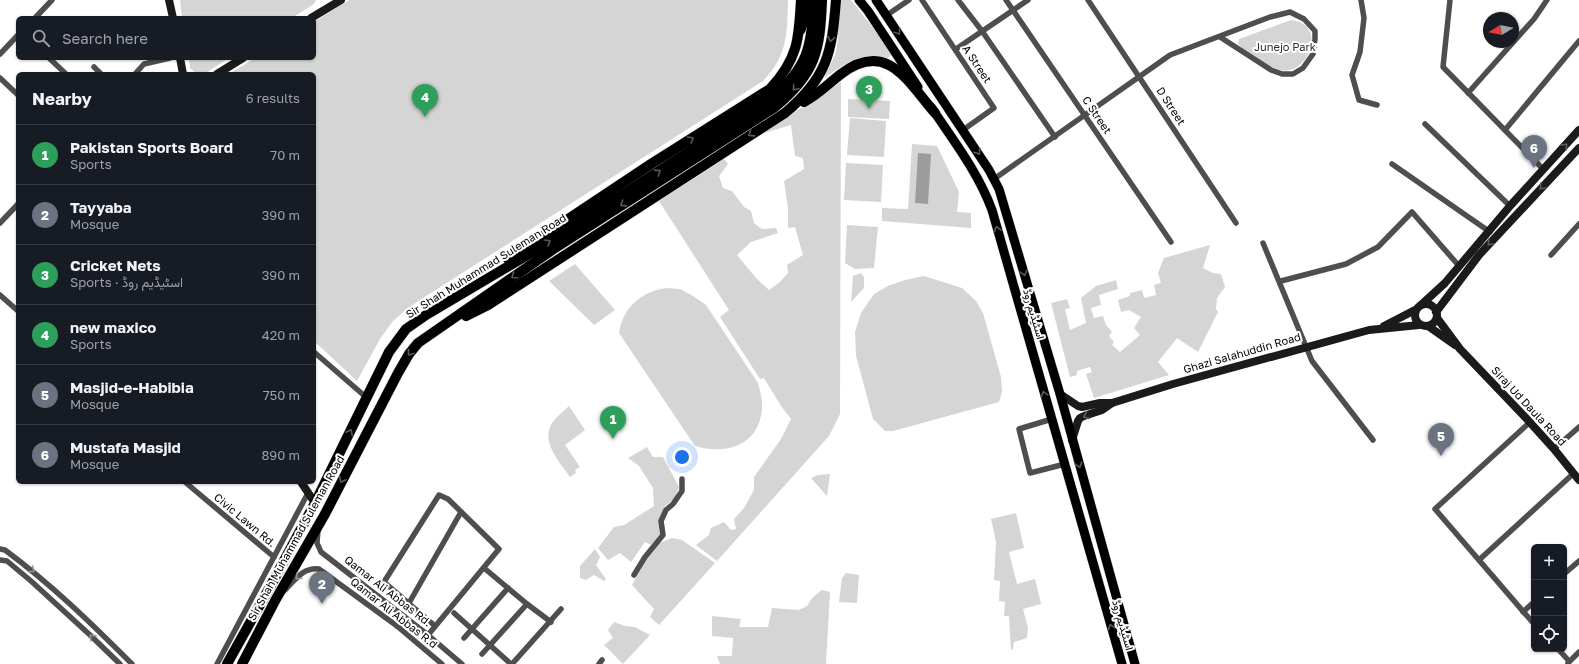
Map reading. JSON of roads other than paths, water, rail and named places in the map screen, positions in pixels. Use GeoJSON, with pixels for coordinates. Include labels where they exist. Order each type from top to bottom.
{"type":"FeatureCollection","features":[{"type":"Feature","properties":{"kind":"highway"},"geometry":{"type":"LineString","coordinates":[[426,315],[544,235],[770,88],[783,74],[793,58],[798,37],[801,0]]}},
{"type":"Feature","properties":{"kind":"highway"},"geometry":{"type":"LineString","coordinates":[[677,164],[770,99],[785,87],[793,78],[805,59],[810,42],[814,0]]}},
{"type":"Feature","properties":{"kind":"highway"},"geometry":{"type":"LineString","coordinates":[[677,164],[775,107],[789,95],[803,79],[813,63],[818,42],[822,0]]}},
{"type":"Feature","properties":{"kind":"highway"},"geometry":{"type":"LineString","coordinates":[[436,331],[488,305],[788,110],[801,100],[815,84],[825,65],[831,44],[836,0]]}},
{"type":"Feature","properties":{"kind":"highway"},"geometry":{"type":"LineString","coordinates":[[788,110],[808,100],[852,66],[863,62],[876,61],[888,64],[899,71],[935,113]]}},
{"type":"Feature","properties":{"kind":"highway","name":"Sir Shah Muhammad Suleman Road"},"geometry":{"type":"LineString","coordinates":[[227,664],[315,503],[390,352],[406,329],[426,315],[677,164]]}},
{"type":"Feature","properties":{"kind":"highway","name":"Sir Shah Muhammad Suleman Road"},"geometry":{"type":"LineString","coordinates":[[242,664],[276,599],[319,526],[409,354],[418,343],[677,164]]}},
{"type":"Feature","properties":{"kind":"main road"},"geometry":{"type":"LineString","coordinates":[[170,0],[173,16]]}},
{"type":"Feature","properties":{"kind":"main road"},"geometry":{"type":"LineString","coordinates":[[312,16],[328,3],[341,0]]}},
{"type":"Feature","properties":{"kind":"main road"},"geometry":{"type":"LineString","coordinates":[[798,37],[805,18],[806,0]]}},
{"type":"Feature","properties":{"kind":"main road","name":"اسٹیڈیم روڈ"},"geometry":{"type":"LineString","coordinates":[[859,0],[868,11],[975,173],[986,195],[1017,296],[1122,664]]}},
{"type":"Feature","properties":{"kind":"main road","name":"اسٹیڈیم روڈ"},"geometry":{"type":"LineString","coordinates":[[876,0],[994,179],[1003,201],[1060,394],[1135,664]]}},
{"type":"Feature","properties":{"kind":"main road"},"geometry":{"type":"LineString","coordinates":[[180,60],[183,72]]}},
{"type":"Feature","properties":{"kind":"main road"},"geometry":{"type":"LineString","coordinates":[[220,72],[241,60]]}},
{"type":"Feature","properties":{"kind":"main road","name":"Ghazi Salahuddin Road"},"geometry":{"type":"LineString","coordinates":[[1380,328],[1418,308],[1445,283],[1490,232],[1510,206],[1579,130]]}},
{"type":"Feature","properties":{"kind":"main road"},"geometry":{"type":"LineString","coordinates":[[1437,315],[1430,305],[1418,308],[1414,316],[1416,321],[1424,325],[1434,323],[1437,315],[1479,255],[1579,148]]}},
{"type":"Feature","properties":{"kind":"main road","name":"Siraj Ud Daula Road"},"geometry":{"type":"LineString","coordinates":[[1437,315],[1460,349],[1530,422],[1576,476]]}},
{"type":"Feature","properties":{"kind":"main road","name":"Ghazi Salahuddin Road"},"geometry":{"type":"LineString","coordinates":[[1060,394],[1082,407],[1100,403],[1112,403],[1307,346],[1380,328],[1424,325]]}},
{"type":"Feature","properties":{"kind":"main road","name":"Siraj Ud Daula Road"},"geometry":{"type":"LineString","coordinates":[[1424,325],[1460,349]]}},
{"type":"Feature","properties":{"kind":"main road","name":"Ghazi Salahuddin Road"},"geometry":{"type":"LineString","coordinates":[[1072,440],[1080,418],[1102,410],[1112,403]]}},
{"type":"Feature","properties":{"kind":"main road"},"geometry":{"type":"LineString","coordinates":[[302,484],[315,503]]}},
{"type":"Feature","properties":{"kind":"street"},"geometry":{"type":"LineString","coordinates":[[37,16],[52,0]]}},
{"type":"Feature","properties":{"kind":"street"},"geometry":{"type":"LineString","coordinates":[[887,15],[909,0]]}},
{"type":"Feature","properties":{"kind":"street","name":"A Street"},"geometry":{"type":"LineString","coordinates":[[922,0],[994,108],[963,130]]}},
{"type":"Feature","properties":{"kind":"street"},"geometry":{"type":"LineString","coordinates":[[958,0],[982,31],[1055,137]]}},
{"type":"Feature","properties":{"kind":"street","name":"C Street"},"geometry":{"type":"LineString","coordinates":[[1006,0],[1171,242]]}},
{"type":"Feature","properties":{"kind":"street"},"geometry":{"type":"LineString","coordinates":[[956,49],[1028,0]]}},
{"type":"Feature","properties":{"kind":"street","name":"D Street"},"geometry":{"type":"LineString","coordinates":[[1088,0],[1236,223]]}},
{"type":"Feature","properties":{"kind":"street"},"geometry":{"type":"LineString","coordinates":[[1361,0],[1364,18],[1360,52],[1352,75],[1359,100],[1377,105]]}},
{"type":"Feature","properties":{"kind":"street"},"geometry":{"type":"LineString","coordinates":[[1450,0],[1443,67],[1543,169]]}},
{"type":"Feature","properties":{"kind":"street"},"geometry":{"type":"LineString","coordinates":[[1468,93],[1534,19],[1548,0]]}},
{"type":"Feature","properties":{"kind":"street"},"geometry":{"type":"LineString","coordinates":[[994,179],[1140,78],[1170,55],[1220,37],[1270,16],[1290,12],[1304,19],[1315,31],[1313,54],[1303,68],[1293,74],[1282,74],[1271,70],[1220,37]]}},
{"type":"Feature","properties":{"kind":"street"},"geometry":{"type":"LineString","coordinates":[[0,54],[16,37]]}},
{"type":"Feature","properties":{"kind":"street"},"geometry":{"type":"LineString","coordinates":[[1505,130],[1579,41]]}},
{"type":"Feature","properties":{"kind":"street"},"geometry":{"type":"LineString","coordinates":[[51,60],[64,72]]}},
{"type":"Feature","properties":{"kind":"street"},"geometry":{"type":"LineString","coordinates":[[137,72],[144,64],[161,60]]}},
{"type":"Feature","properties":{"kind":"street"},"geometry":{"type":"LineString","coordinates":[[94,67],[99,72]]}},
{"type":"Feature","properties":{"kind":"street"},"geometry":{"type":"LineString","coordinates":[[0,78],[16,93]]}},
{"type":"Feature","properties":{"kind":"street"},"geometry":{"type":"LineString","coordinates":[[1424,124],[1510,206]]}},
{"type":"Feature","properties":{"kind":"street"},"geometry":{"type":"LineString","coordinates":[[1392,164],[1490,232]]}},
{"type":"Feature","properties":{"kind":"street"},"geometry":{"type":"LineString","coordinates":[[0,223],[16,206]]}},
{"type":"Feature","properties":{"kind":"street"},"geometry":{"type":"LineString","coordinates":[[1280,281],[1346,264],[1378,247],[1412,212],[1459,266]]}},
{"type":"Feature","properties":{"kind":"street"},"geometry":{"type":"LineString","coordinates":[[1551,255],[1579,224]]}},
{"type":"Feature","properties":{"kind":"street"},"geometry":{"type":"LineString","coordinates":[[1263,242],[1312,361],[1373,440]]}},
{"type":"Feature","properties":{"kind":"street"},"geometry":{"type":"LineString","coordinates":[[0,295],[16,309]]}},
{"type":"Feature","properties":{"kind":"street"},"geometry":{"type":"LineString","coordinates":[[13,306],[16,303]]}},
{"type":"Feature","properties":{"kind":"street"},"geometry":{"type":"LineString","coordinates":[[316,354],[367,398]]}},
{"type":"Feature","properties":{"kind":"street"},"geometry":{"type":"LineString","coordinates":[[1052,420],[1019,429],[1030,473],[1065,464]]}},
{"type":"Feature","properties":{"kind":"street"},"geometry":{"type":"LineString","coordinates":[[1530,422],[1435,509],[1531,621]]}},
{"type":"Feature","properties":{"kind":"street"},"geometry":{"type":"LineString","coordinates":[[1554,449],[1579,428]]}},
{"type":"Feature","properties":{"kind":"street"},"geometry":{"type":"LineString","coordinates":[[1479,560],[1576,476]]}},
{"type":"Feature","properties":{"kind":"street"},"geometry":{"type":"LineString","coordinates":[[634,575],[645,557],[663,535],[661,521],[666,510],[673,504],[682,491],[682,479]]}},
{"type":"Feature","properties":{"kind":"street","name":"Civic Lawn Rd."},"geometry":{"type":"LineString","coordinates":[[187,484],[274,557]]}},
{"type":"Feature","properties":{"kind":"street"},"geometry":{"type":"LineString","coordinates":[[218,664],[308,493]]}},
{"type":"Feature","properties":{"kind":"street"},"geometry":{"type":"LineString","coordinates":[[428,635],[499,549],[448,498],[439,494],[384,582],[435,626]]}},
{"type":"Feature","properties":{"kind":"street"},"geometry":{"type":"LineString","coordinates":[[408,603],[461,512]]}},
{"type":"Feature","properties":{"kind":"street","name":"Qamar Ali Abbas Rd."},"geometry":{"type":"LineString","coordinates":[[319,526],[317,543],[321,552],[428,635],[462,664]]}},
{"type":"Feature","properties":{"kind":"street"},"geometry":{"type":"LineString","coordinates":[[0,549],[5,550],[37,574],[97,628],[132,664]]}},
{"type":"Feature","properties":{"kind":"street"},"geometry":{"type":"LineString","coordinates":[[0,560],[7,561],[31,581],[120,664]]}},
{"type":"Feature","properties":{"kind":"street"},"geometry":{"type":"LineString","coordinates":[[1567,571],[1579,560]]}},
{"type":"Feature","properties":{"kind":"street","name":"Qamar Ali Abbas R.d"},"geometry":{"type":"LineString","coordinates":[[276,599],[302,572],[311,568],[319,569],[397,626],[442,664]]}},
{"type":"Feature","properties":{"kind":"street"},"geometry":{"type":"LineString","coordinates":[[484,568],[550,622]]}},
{"type":"Feature","properties":{"kind":"street"},"geometry":{"type":"LineString","coordinates":[[464,638],[508,588]]}},
{"type":"Feature","properties":{"kind":"street"},"geometry":{"type":"LineString","coordinates":[[482,654],[527,604]]}},
{"type":"Feature","properties":{"kind":"street"},"geometry":{"type":"LineString","coordinates":[[1523,612],[1531,605]]}},
{"type":"Feature","properties":{"kind":"street"},"geometry":{"type":"LineString","coordinates":[[454,612],[512,664],[561,609]]}},
{"type":"Feature","properties":{"kind":"street"},"geometry":{"type":"LineString","coordinates":[[397,626],[404,616]]}},
{"type":"Feature","properties":{"kind":"street"},"geometry":{"type":"LineString","coordinates":[[1560,652],[1568,663],[1579,652]]}},
{"type":"Feature","properties":{"kind":"place","name":"Cricket Nets"},"geometry":{"type":"Point","coordinates":[869,109]}},
{"type":"Feature","properties":{"kind":"place","name":"new maxico"},"geometry":{"type":"Point","coordinates":[425,117]}},
{"type":"Feature","properties":{"kind":"place","name":"Mustafa Masjid"},"geometry":{"type":"Point","coordinates":[1534,168]}},
{"type":"Feature","properties":{"kind":"place","name":"Pakistan Sports Board"},"geometry":{"type":"Point","coordinates":[613,439]}},
{"type":"Feature","properties":{"kind":"place","name":"Masjid-e-Habibia"},"geometry":{"type":"Point","coordinates":[1441,456]}},
{"type":"Feature","properties":{"kind":"place","name":"Tayyaba"},"geometry":{"type":"Point","coordinates":[322,604]}},
{"type":"Feature","properties":{"kind":"park label","name":"Junejo Park"},"geometry":{"type":"Point","coordinates":[1285,47]}}]}
